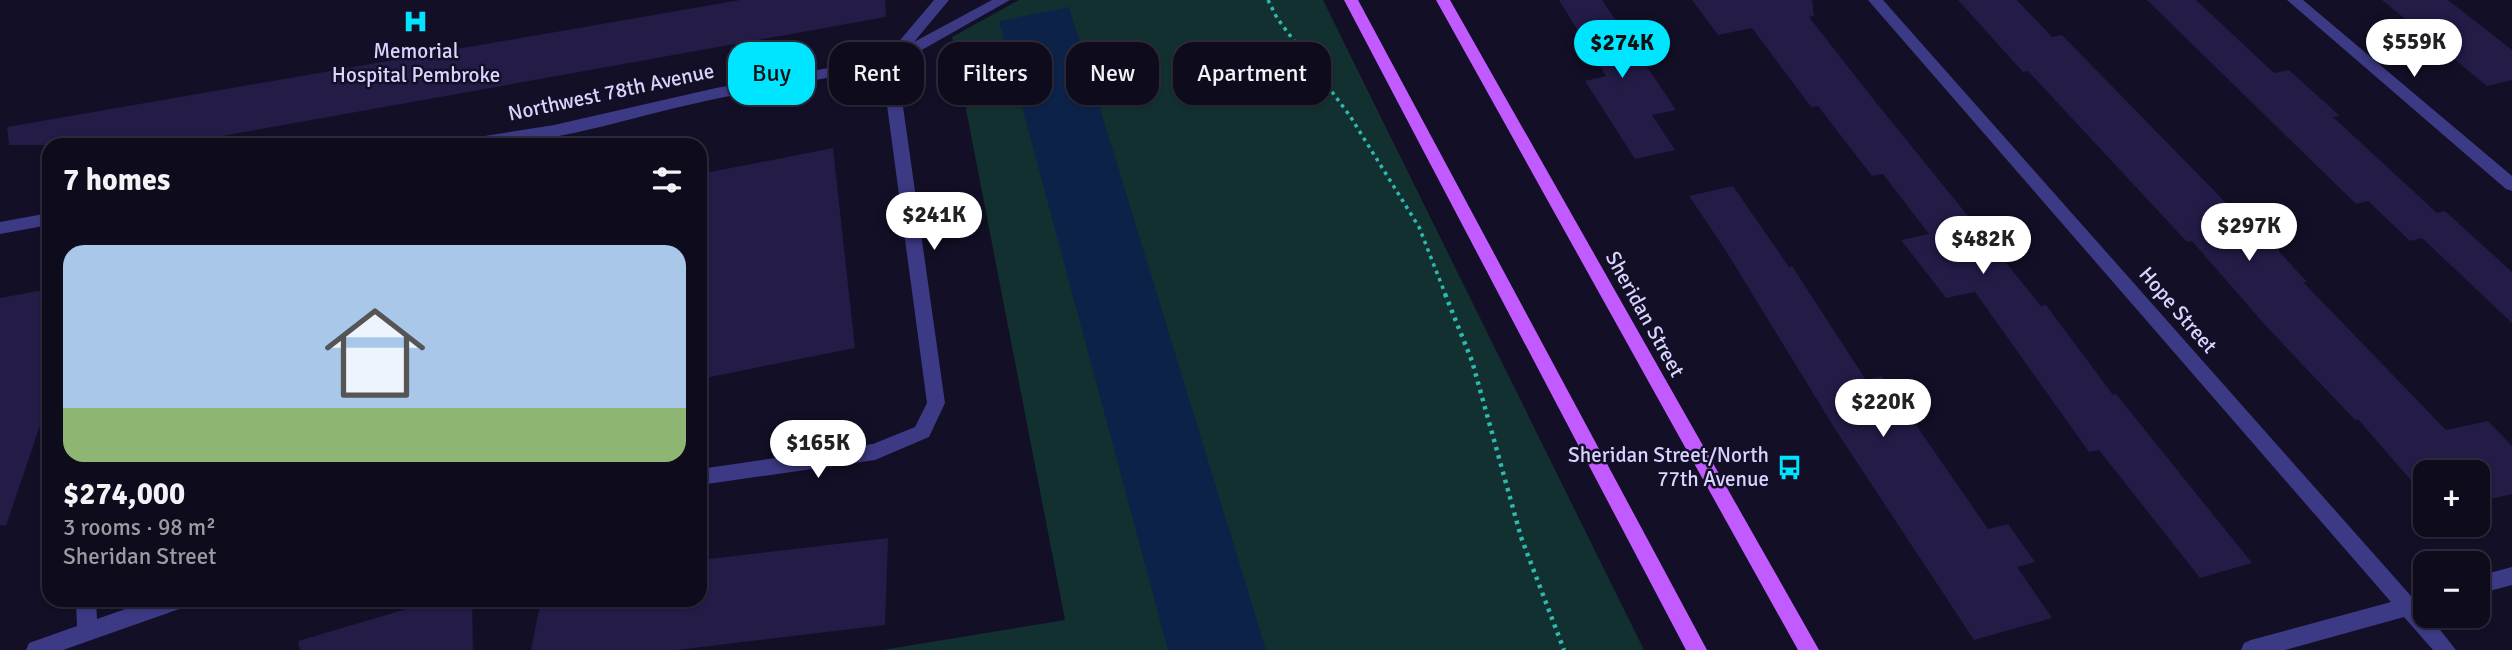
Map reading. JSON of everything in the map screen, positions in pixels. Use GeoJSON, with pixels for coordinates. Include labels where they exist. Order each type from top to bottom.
{"type":"FeatureCollection","features":[{"type":"Feature","properties":{"kind":"main road"},"geometry":{"type":"LineString","coordinates":[[1351,0],[1697,650]]}},
{"type":"Feature","properties":{"kind":"main road","name":"Sheridan Street"},"geometry":{"type":"LineString","coordinates":[[1443,0],[1809,650]]}},
{"type":"Feature","properties":{"kind":"street"},"geometry":{"type":"LineString","coordinates":[[906,42],[943,0]]}},
{"type":"Feature","properties":{"kind":"street","name":"Northwest 78th Avenue"},"geometry":{"type":"LineString","coordinates":[[924,43],[1003,0]]}},
{"type":"Feature","properties":{"kind":"street","name":"Hope Street"},"geometry":{"type":"LineString","coordinates":[[1875,0],[2413,600]]}},
{"type":"Feature","properties":{"kind":"street"},"geometry":{"type":"LineString","coordinates":[[2294,0],[2512,185]]}},
{"type":"Feature","properties":{"kind":"street","name":"Northwest 78th Avenue"},"geometry":{"type":"LineString","coordinates":[[553,137],[716,93],[829,73]]}},
{"type":"Feature","properties":{"kind":"street"},"geometry":{"type":"LineString","coordinates":[[707,476],[875,452],[922,432],[936,403],[895,105]]}},
{"type":"Feature","properties":{"kind":"street"},"geometry":{"type":"LineString","coordinates":[[0,228],[42,220]]}},
{"type":"Feature","properties":{"kind":"street"},"geometry":{"type":"LineString","coordinates":[[2490,582],[2512,576]]}},
{"type":"Feature","properties":{"kind":"street"},"geometry":{"type":"LineString","coordinates":[[2251,650],[2413,604]]}},
{"type":"Feature","properties":{"kind":"street"},"geometry":{"type":"LineString","coordinates":[[86,607],[87,632]]}},
{"type":"Feature","properties":{"kind":"street"},"geometry":{"type":"LineString","coordinates":[[36,650],[158,607]]}},
{"type":"Feature","properties":{"kind":"street","name":"Hope Street"},"geometry":{"type":"LineString","coordinates":[[2432,628],[2446,650]]}},
{"type":"Feature","properties":{"kind":"path"},"geometry":{"type":"LineString","coordinates":[[1268,0],[1277,18],[1350,116],[1419,227],[1472,361],[1521,537],[1564,650]]}},
{"type":"Feature","properties":{"kind":"green space"},"geometry":{"type":"Polygon","coordinates":[[[1019,0],[1323,0],[1644,650],[882,650],[1065,620],[965,105],[1052,105],[1052,42],[953,42],[952,37],[1019,0]]]}},
{"type":"Feature","properties":{"kind":"water"},"geometry":{"type":"Polygon","coordinates":[[[1069,7],[1080,42],[1066,42],[1066,105],[1099,105],[1266,650],[1168,650],[1022,105],[1052,105],[1052,42],[1005,42],[999,21],[1069,7]]]}},
{"type":"Feature","properties":{"kind":"building"},"geometry":{"type":"Polygon","coordinates":[[[740,0],[885,0],[886,17],[747,42],[728,42],[728,45],[211,138],[42,138],[42,145],[9,145],[7,127],[740,0]]]}},
{"type":"Feature","properties":{"kind":"building"},"geometry":{"type":"Polygon","coordinates":[[[1559,0],[1602,0],[1676,110],[1652,115],[1675,150],[1635,159],[1585,81],[1606,76],[1559,0]]]}},
{"type":"Feature","properties":{"kind":"building"},"geometry":{"type":"Polygon","coordinates":[[[1692,0],[1812,0],[1814,16],[1809,17],[2041,306],[2046,305],[2113,395],[2116,394],[2252,563],[2200,578],[2099,450],[2089,452],[1975,292],[1946,298],[1901,240],[1929,234],[1883,174],[1872,176],[1818,106],[1811,107],[1752,28],[1718,35],[1692,0]]]}},
{"type":"Feature","properties":{"kind":"building"},"geometry":{"type":"Polygon","coordinates":[[[1958,0],[2017,0],[2052,37],[2062,35],[2272,250],[2277,249],[2307,282],[2303,282],[2446,430],[2488,421],[2512,446],[2512,494],[2490,499],[2490,460],[2413,460],[2413,483],[2358,419],[2355,420],[2265,325],[2192,241],[2187,242],[2028,71],[2023,72],[1958,0]]]}},
{"type":"Feature","properties":{"kind":"building"},"geometry":{"type":"Polygon","coordinates":[[[2147,0],[2196,0],[2274,73],[2289,70],[2340,116],[2333,117],[2437,213],[2445,211],[2512,272],[2512,323],[2422,238],[2410,241],[2368,201],[2356,204],[2147,0]]]}},
{"type":"Feature","properties":{"kind":"building"},"geometry":{"type":"Polygon","coordinates":[[[2382,0],[2448,0],[2512,50],[2512,80],[2487,86],[2382,0]]]}},
{"type":"Feature","properties":{"kind":"building"},"geometry":{"type":"Polygon","coordinates":[[[833,148],[855,348],[707,378],[707,173],[833,148]]]}},
{"type":"Feature","properties":{"kind":"building"},"geometry":{"type":"Polygon","coordinates":[[[1733,186],[1789,267],[1792,266],[1866,380],[1882,376],[1988,529],[2008,524],[2035,562],[2017,567],[2052,618],[1974,640],[1835,429],[1726,251],[1689,196],[1733,186]]]}},
{"type":"Feature","properties":{"kind":"building"},"geometry":{"type":"Polygon","coordinates":[[[42,290],[42,420],[6,526],[0,525],[0,298],[42,290]]]}},
{"type":"Feature","properties":{"kind":"building"},"geometry":{"type":"Polygon","coordinates":[[[888,538],[885,625],[677,650],[531,650],[540,607],[707,607],[707,559],[888,538]]]}},
{"type":"Feature","properties":{"kind":"building"},"geometry":{"type":"Polygon","coordinates":[[[413,607],[472,607],[473,650],[300,650],[298,641],[413,607]]]}},
{"type":"Feature","properties":{"kind":"place","name":"Memorial Hospital Pembroke"},"geometry":{"type":"Point","coordinates":[416,22]}},
{"type":"Feature","properties":{"kind":"place","name":"Sheridan Street/North 77th Avenue"},"geometry":{"type":"Point","coordinates":[1789,467]}}]}
